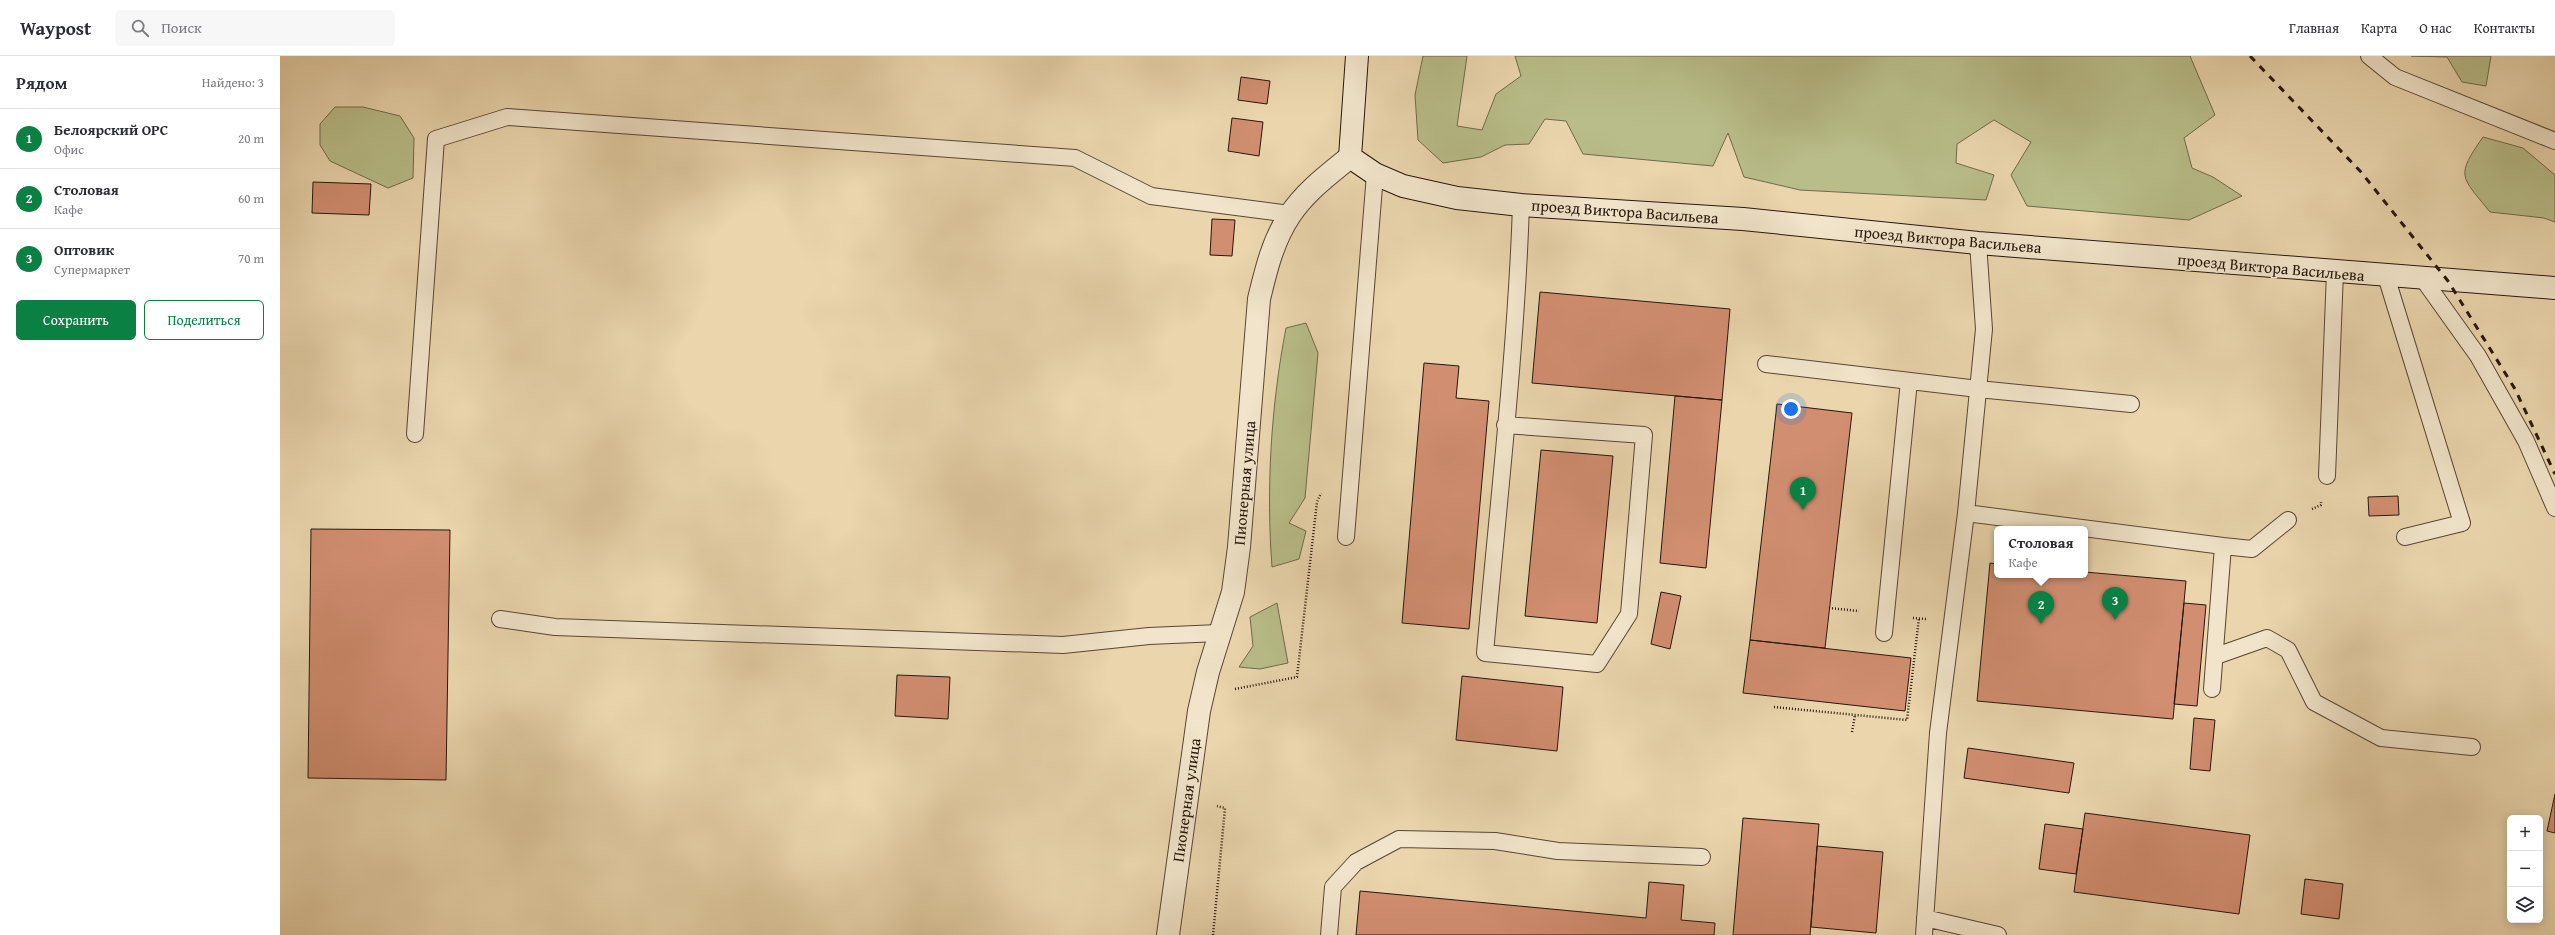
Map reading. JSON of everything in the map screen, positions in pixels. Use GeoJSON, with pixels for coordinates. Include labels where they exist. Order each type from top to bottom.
{"type":"FeatureCollection","features":[{"type":"Feature","properties":{"kind":"street"},"geometry":{"type":"LineString","coordinates":[[1350,157],[1357,56]]}},
{"type":"Feature","properties":{"kind":"street","name":"проезд Виктора Васильева"},"geometry":{"type":"LineString","coordinates":[[1350,157],[1375,174],[1403,186],[1456,198],[1522,205],[1743,219],[1978,243],[2423,279],[2555,288]]}},
{"type":"Feature","properties":{"kind":"street","name":"Пионерная улица"},"geometry":{"type":"LineString","coordinates":[[1168,935],[1199,711],[1219,633],[1233,592],[1239,547],[1259,299],[1275,243],[1290,214],[1321,180],[1350,157]]}},
{"type":"Feature","properties":{"kind":"lane"},"geometry":{"type":"LineString","coordinates":[[2369,56],[2395,77],[2555,141]]}},
{"type":"Feature","properties":{"kind":"lane"},"geometry":{"type":"LineString","coordinates":[[415,434],[436,139],[508,117],[1074,158],[1151,196],[1290,214]]}},
{"type":"Feature","properties":{"kind":"lane"},"geometry":{"type":"LineString","coordinates":[[1346,537],[1375,174]]}},
{"type":"Feature","properties":{"kind":"lane"},"geometry":{"type":"LineString","coordinates":[[1505,424],[1644,435],[1628,614],[1597,664],[1485,653],[1505,424],[1519,268],[1522,205]]}},
{"type":"Feature","properties":{"kind":"lane"},"geometry":{"type":"LineString","coordinates":[[1924,935],[1938,733],[1966,513],[1984,329],[1978,243]]}},
{"type":"Feature","properties":{"kind":"lane"},"geometry":{"type":"LineString","coordinates":[[2327,476],[2334,272]]}},
{"type":"Feature","properties":{"kind":"lane"},"geometry":{"type":"LineString","coordinates":[[2386,276],[2462,523],[2405,537]]}},
{"type":"Feature","properties":{"kind":"lane"},"geometry":{"type":"LineString","coordinates":[[2423,279],[2478,356],[2526,442],[2555,508]]}},
{"type":"Feature","properties":{"kind":"lane"},"geometry":{"type":"LineString","coordinates":[[1766,364],[1978,389],[2131,404]]}},
{"type":"Feature","properties":{"kind":"lane"},"geometry":{"type":"LineString","coordinates":[[1884,633],[1909,381]]}},
{"type":"Feature","properties":{"kind":"lane"},"geometry":{"type":"LineString","coordinates":[[1966,513],[2067,526]]}},
{"type":"Feature","properties":{"kind":"lane"},"geometry":{"type":"LineString","coordinates":[[2088,529],[2252,549],[2288,520]]}},
{"type":"Feature","properties":{"kind":"lane"},"geometry":{"type":"LineString","coordinates":[[2212,688],[2216,656],[2223,546]]}},
{"type":"Feature","properties":{"kind":"lane"},"geometry":{"type":"LineString","coordinates":[[500,619],[555,627],[1063,645],[1149,636],[1219,633]]}},
{"type":"Feature","properties":{"kind":"lane"},"geometry":{"type":"LineString","coordinates":[[2216,656],[2267,638],[2288,650],[2314,702],[2381,738],[2472,747]]}},
{"type":"Feature","properties":{"kind":"lane"},"geometry":{"type":"LineString","coordinates":[[1329,935],[1333,887],[1356,862],[1399,839],[1495,841],[1558,851],[1702,857]]}},
{"type":"Feature","properties":{"kind":"lane"},"geometry":{"type":"LineString","coordinates":[[1925,918],[1998,935]]}},
{"type":"Feature","properties":{"kind":"path"},"geometry":{"type":"LineString","coordinates":[[2288,520],[2321,504],[2327,476]]}},
{"type":"Feature","properties":{"kind":"path"},"geometry":{"type":"LineString","coordinates":[[1227,690],[1297,677],[1317,502],[1323,488]]}},
{"type":"Feature","properties":{"kind":"path"},"geometry":{"type":"LineString","coordinates":[[1774,707],[1907,720],[1919,618]]}},
{"type":"Feature","properties":{"kind":"path"},"geometry":{"type":"LineString","coordinates":[[1852,732],[1855,715]]}},
{"type":"Feature","properties":{"kind":"path"},"geometry":{"type":"LineString","coordinates":[[1213,935],[1225,808],[1217,807],[1217,799]]}},
{"type":"Feature","properties":{"kind":"green space"},"geometry":{"type":"Polygon","coordinates":[[[1423,56],[1467,56],[1457,126],[1482,130],[1496,94],[1521,76],[1515,56],[2190,56],[2215,115],[2184,138],[2192,168],[2213,177],[2242,196],[2189,220],[2027,206],[2011,175],[2031,142],[1994,120],[1957,144],[1956,163],[1994,175],[1986,200],[1800,190],[1744,177],[1728,133],[1713,166],[1583,154],[1566,121],[1545,119],[1529,144],[1505,145],[1481,157],[1443,163],[1418,140],[1415,95],[1423,56]]]}},
{"type":"Feature","properties":{"kind":"green space"},"geometry":{"type":"Polygon","coordinates":[[[2411,56],[2491,56],[2486,86],[2462,82],[2447,57],[2411,56]]]}},
{"type":"Feature","properties":{"kind":"green space"},"geometry":{"type":"Polygon","coordinates":[[[335,107],[363,107],[400,116],[414,138],[413,178],[388,188],[330,161],[320,145],[320,124],[335,107]]]}},
{"type":"Feature","properties":{"kind":"green space"},"geometry":{"type":"Polygon","coordinates":[[[2483,137],[2523,148],[2555,175],[2555,222],[2544,218],[2490,212],[2473,191],[2465,176],[2465,169],[2468,161],[2483,137]]]}},
{"type":"Feature","properties":{"kind":"green space"},"geometry":{"type":"Polygon","coordinates":[[[1306,323],[1318,353],[1305,498],[1289,523],[1306,531],[1299,559],[1272,567],[1270,537],[1271,447],[1273,417],[1281,357],[1286,328],[1306,323]]]}},
{"type":"Feature","properties":{"kind":"green space"},"geometry":{"type":"Polygon","coordinates":[[[1277,603],[1288,663],[1260,669],[1239,667],[1253,646],[1250,617],[1277,603]]]}},
{"type":"Feature","properties":{"kind":"building"},"geometry":{"type":"Polygon","coordinates":[[[1241,77],[1270,81],[1267,104],[1238,100],[1241,77]]]}},
{"type":"Feature","properties":{"kind":"building"},"geometry":{"type":"Polygon","coordinates":[[[1232,118],[1263,122],[1259,156],[1228,151],[1232,118]]]}},
{"type":"Feature","properties":{"kind":"building"},"geometry":{"type":"Polygon","coordinates":[[[313,182],[371,184],[369,215],[312,213],[313,182]]]}},
{"type":"Feature","properties":{"kind":"building"},"geometry":{"type":"Polygon","coordinates":[[[1212,219],[1235,220],[1232,256],[1210,255],[1212,219]]]}},
{"type":"Feature","properties":{"kind":"building"},"geometry":{"type":"Polygon","coordinates":[[[1540,292],[1730,309],[1722,400],[1532,383],[1540,292]]]}},
{"type":"Feature","properties":{"kind":"building"},"geometry":{"type":"Polygon","coordinates":[[[1424,363],[1459,366],[1456,398],[1489,401],[1469,629],[1402,623],[1424,363]]]}},
{"type":"Feature","properties":{"kind":"building"},"geometry":{"type":"Polygon","coordinates":[[[1675,396],[1722,400],[1706,568],[1660,563],[1675,396]]]}},
{"type":"Feature","properties":{"kind":"building"},"geometry":{"type":"Polygon","coordinates":[[[1777,404],[1852,413],[1825,648],[1750,640],[1777,404]]]}},
{"type":"Feature","properties":{"kind":"building"},"geometry":{"type":"Polygon","coordinates":[[[1541,450],[1613,456],[1597,623],[1525,616],[1541,450]]]}},
{"type":"Feature","properties":{"kind":"building"},"geometry":{"type":"Polygon","coordinates":[[[2398,496],[2399,515],[2369,516],[2368,497],[2398,496]]]}},
{"type":"Feature","properties":{"kind":"building"},"geometry":{"type":"Polygon","coordinates":[[[311,529],[450,530],[446,780],[308,778],[311,529]]]}},
{"type":"Feature","properties":{"kind":"building"},"geometry":{"type":"Polygon","coordinates":[[[1990,563],[1994,564],[1994,578],[2088,578],[2088,572],[2186,581],[2173,719],[1977,701],[1990,563]]]}},
{"type":"Feature","properties":{"kind":"building"},"geometry":{"type":"Polygon","coordinates":[[[1661,592],[1681,596],[1670,649],[1651,644],[1661,592]]]}},
{"type":"Feature","properties":{"kind":"building"},"geometry":{"type":"Polygon","coordinates":[[[2184,603],[2206,605],[2197,706],[2174,704],[2184,603]]]}},
{"type":"Feature","properties":{"kind":"building"},"geometry":{"type":"Polygon","coordinates":[[[1750,640],[1911,658],[1905,711],[1743,693],[1750,640]]]}},
{"type":"Feature","properties":{"kind":"building"},"geometry":{"type":"Polygon","coordinates":[[[897,675],[950,677],[948,719],[895,716],[897,675]]]}},
{"type":"Feature","properties":{"kind":"building"},"geometry":{"type":"Polygon","coordinates":[[[1462,676],[1563,687],[1557,751],[1456,740],[1462,676]]]}},
{"type":"Feature","properties":{"kind":"building"},"geometry":{"type":"Polygon","coordinates":[[[2194,718],[2215,720],[2210,771],[2190,769],[2194,718]]]}},
{"type":"Feature","properties":{"kind":"building"},"geometry":{"type":"Polygon","coordinates":[[[1968,748],[2074,763],[2069,793],[1964,778],[1968,748]]]}},
{"type":"Feature","properties":{"kind":"building"},"geometry":{"type":"Polygon","coordinates":[[[2555,794],[2555,833],[2547,831],[2555,794]]]}},
{"type":"Feature","properties":{"kind":"building"},"geometry":{"type":"Polygon","coordinates":[[[2085,813],[2250,835],[2239,914],[2074,892],[2085,813]]]}},
{"type":"Feature","properties":{"kind":"building"},"geometry":{"type":"Polygon","coordinates":[[[1743,818],[1819,824],[1810,935],[1733,935],[1743,818]]]}},
{"type":"Feature","properties":{"kind":"building"},"geometry":{"type":"Polygon","coordinates":[[[2045,824],[2083,829],[2076,874],[2039,869],[2045,824]]]}},
{"type":"Feature","properties":{"kind":"building"},"geometry":{"type":"Polygon","coordinates":[[[1817,846],[1883,852],[1876,933],[1811,927],[1817,846]]]}},
{"type":"Feature","properties":{"kind":"building"},"geometry":{"type":"Polygon","coordinates":[[[2305,879],[2343,884],[2339,919],[2301,914],[2305,879]]]}},
{"type":"Feature","properties":{"kind":"building"},"geometry":{"type":"Polygon","coordinates":[[[1649,882],[1684,885],[1681,920],[1715,923],[1714,935],[1356,935],[1360,891],[1646,918],[1649,882]]]}},
{"type":"Feature","properties":{"kind":"railway"},"geometry":{"type":"LineString","coordinates":[[2250,56],[2361,172],[2448,281],[2515,389],[2555,474]]}},
{"type":"Feature","properties":{"kind":"place","name":"Белоярский ОРС"},"geometry":{"type":"Point","coordinates":[1803,510]}},
{"type":"Feature","properties":{"kind":"place","name":"Оптовик"},"geometry":{"type":"Point","coordinates":[2115,620]}},
{"type":"Feature","properties":{"kind":"place","name":"Столовая"},"geometry":{"type":"Point","coordinates":[2041,624]}}]}
